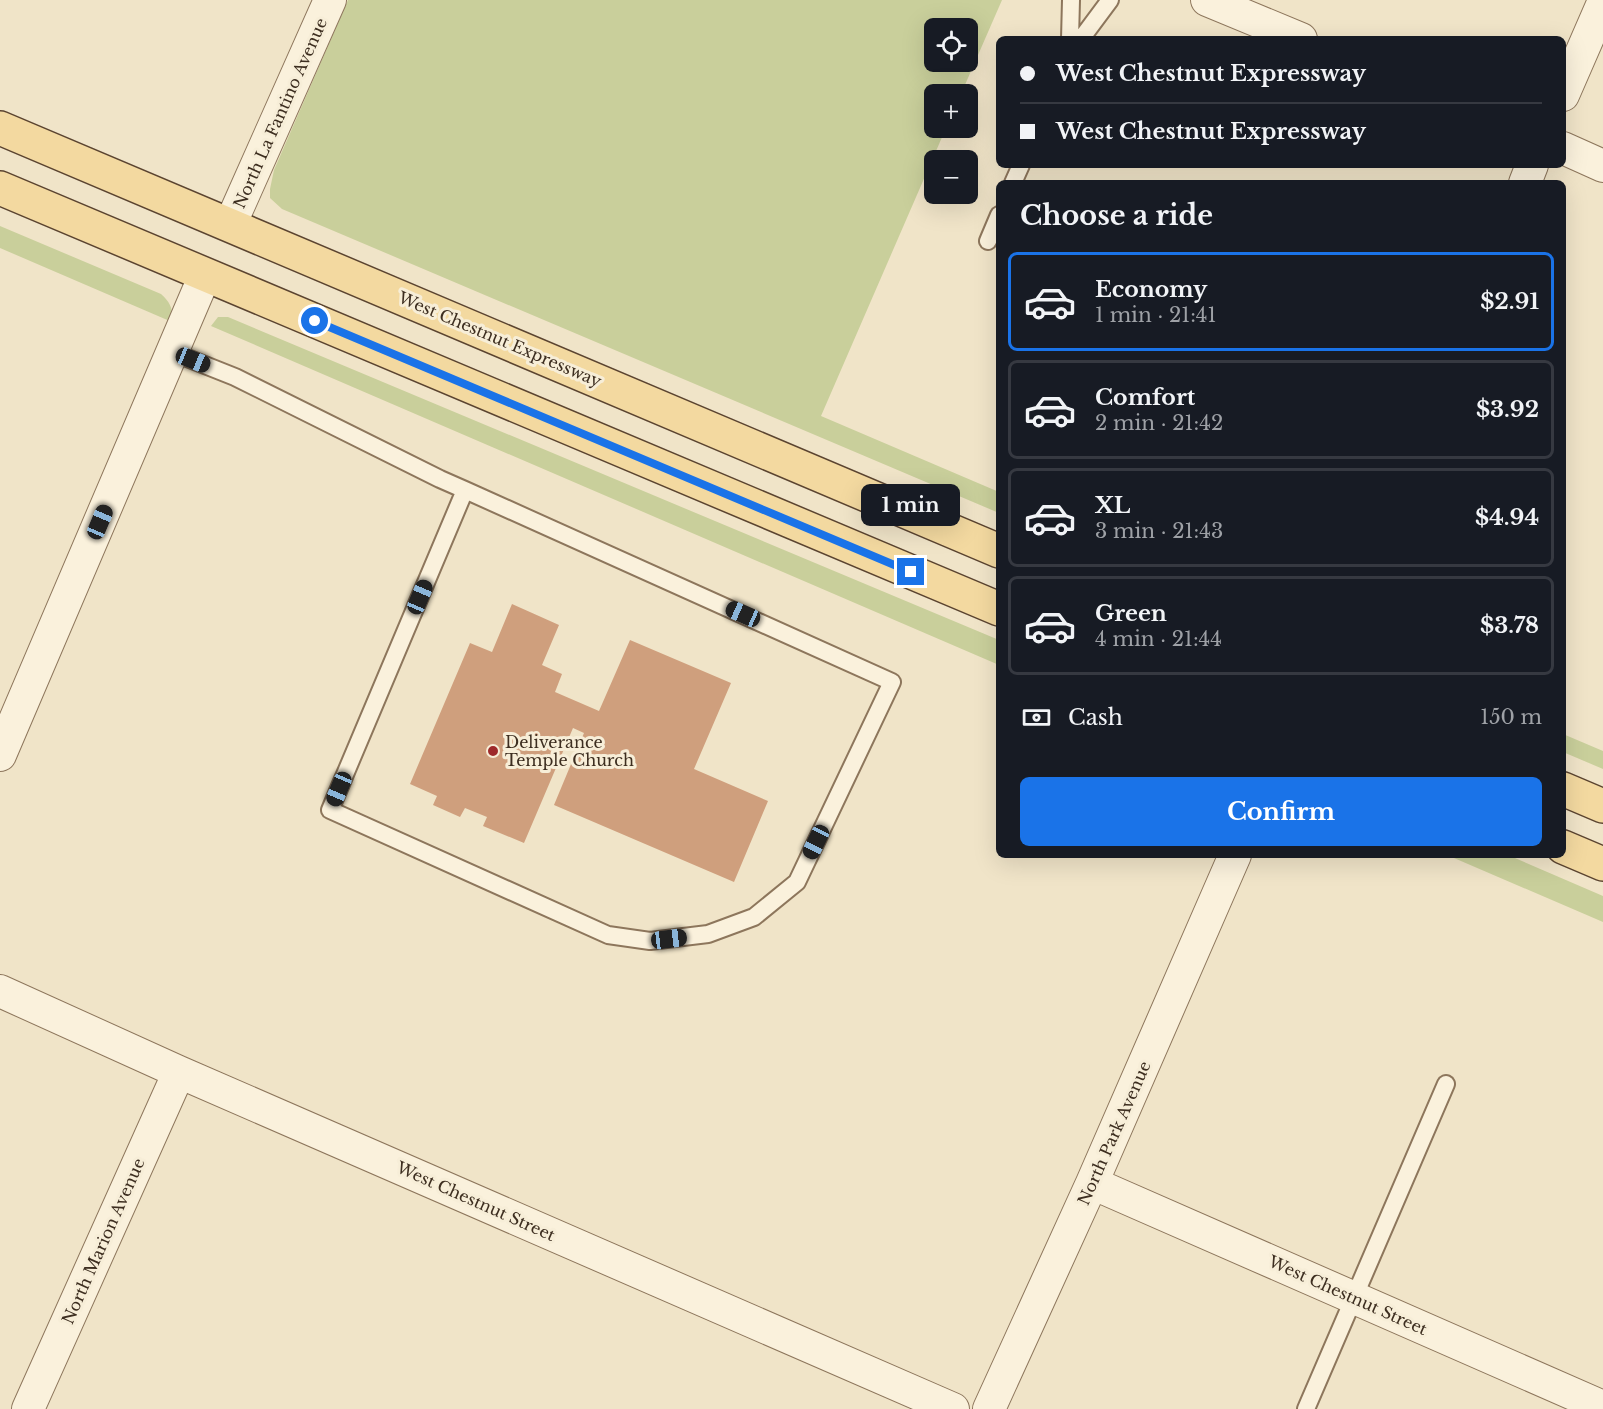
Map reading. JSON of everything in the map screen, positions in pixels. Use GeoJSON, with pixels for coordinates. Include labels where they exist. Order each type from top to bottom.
{"type":"FeatureCollection","features":[{"type":"Feature","properties":{"kind":"main road","name":"West Chestnut Expressway"},"geometry":{"type":"LineString","coordinates":[[0,128],[996,550]]}},
{"type":"Feature","properties":{"kind":"main road"},"geometry":{"type":"LineString","coordinates":[[0,188],[996,608]]}},
{"type":"Feature","properties":{"kind":"main road"},"geometry":{"type":"LineString","coordinates":[[1566,790],[1603,806]]}},
{"type":"Feature","properties":{"kind":"main road"},"geometry":{"type":"LineString","coordinates":[[1566,848],[1603,864]]}},
{"type":"Feature","properties":{"kind":"street","name":"North La Fantino Avenue"},"geometry":{"type":"LineString","coordinates":[[230,225],[330,0]]}},
{"type":"Feature","properties":{"kind":"street"},"geometry":{"type":"LineString","coordinates":[[1207,0],[1294,36]]}},
{"type":"Feature","properties":{"kind":"street"},"geometry":{"type":"LineString","coordinates":[[1566,88],[1603,3]]}},
{"type":"Feature","properties":{"kind":"street"},"geometry":{"type":"LineString","coordinates":[[1566,149],[1603,166]]}},
{"type":"Feature","properties":{"kind":"street"},"geometry":{"type":"LineString","coordinates":[[0,755],[205,275]]}},
{"type":"Feature","properties":{"kind":"street","name":"North Park Avenue"},"geometry":{"type":"LineString","coordinates":[[989,1409],[1092,1183],[1234,858]]}},
{"type":"Feature","properties":{"kind":"street","name":"West Chestnut Street"},"geometry":{"type":"LineString","coordinates":[[0,991],[179,1072],[953,1409]]}},
{"type":"Feature","properties":{"kind":"street","name":"North Marion Avenue"},"geometry":{"type":"LineString","coordinates":[[28,1409],[179,1072]]}},
{"type":"Feature","properties":{"kind":"street","name":"West Chestnut Street"},"geometry":{"type":"LineString","coordinates":[[1092,1183],[1603,1407]]}},
{"type":"Feature","properties":{"kind":"lane"},"geometry":{"type":"LineString","coordinates":[[1070,36],[1071,0]]}},
{"type":"Feature","properties":{"kind":"lane"},"geometry":{"type":"LineString","coordinates":[[1083,36],[1110,0]]}},
{"type":"Feature","properties":{"kind":"lane"},"geometry":{"type":"LineString","coordinates":[[988,241],[996,222]]}},
{"type":"Feature","properties":{"kind":"lane"},"geometry":{"type":"LineString","coordinates":[[172,352],[235,377],[465,490],[892,682],[796,882],[754,917],[708,934],[650,942],[608,935],[330,810],[465,490]]}},
{"type":"Feature","properties":{"kind":"lane"},"geometry":{"type":"LineString","coordinates":[[1306,1409],[1446,1084]]}},
{"type":"Feature","properties":{"kind":"green space"},"geometry":{"type":"Polygon","coordinates":[[[348,0],[1002,0],[978,55],[978,18],[924,18],[924,72],[971,72],[965,84],[924,84],[924,138],[942,138],[936,150],[924,150],[924,179],[821,416],[996,491],[996,512],[282,209],[270,198],[274,170],[348,0]]]}},
{"type":"Feature","properties":{"kind":"green space"},"geometry":{"type":"Polygon","coordinates":[[[0,226],[161,294],[171,306],[172,322],[0,248],[0,226]]]}},
{"type":"Feature","properties":{"kind":"green space"},"geometry":{"type":"Polygon","coordinates":[[[218,317],[228,317],[996,639],[996,664],[211,326],[218,317]]]}},
{"type":"Feature","properties":{"kind":"green space"},"geometry":{"type":"Polygon","coordinates":[[[1566,735],[1603,751],[1603,769],[1566,753],[1566,735]]]}},
{"type":"Feature","properties":{"kind":"green space"},"geometry":{"type":"Polygon","coordinates":[[[1454,858],[1515,858],[1603,896],[1603,922],[1454,858]]]}},
{"type":"Feature","properties":{"kind":"building","name":"Deliverance Temple Church"},"geometry":{"type":"Polygon","coordinates":[[[512,604],[559,625],[542,665],[562,674],[555,692],[599,711],[630,640],[731,683],[694,769],[768,801],[734,882],[554,805],[584,733],[573,728],[524,843],[483,826],[487,817],[465,808],[460,817],[433,805],[437,796],[410,784],[470,643],[492,652],[512,604]]]}},
{"type":"Feature","properties":{"kind":"place","name":"Deliverance Temple Church"},"geometry":{"type":"Point","coordinates":[493,751]}},
{"type":"Feature","properties":{"kind":"route"},"geometry":{"type":"LineString","coordinates":[[315,321],[911,572]]}}]}
